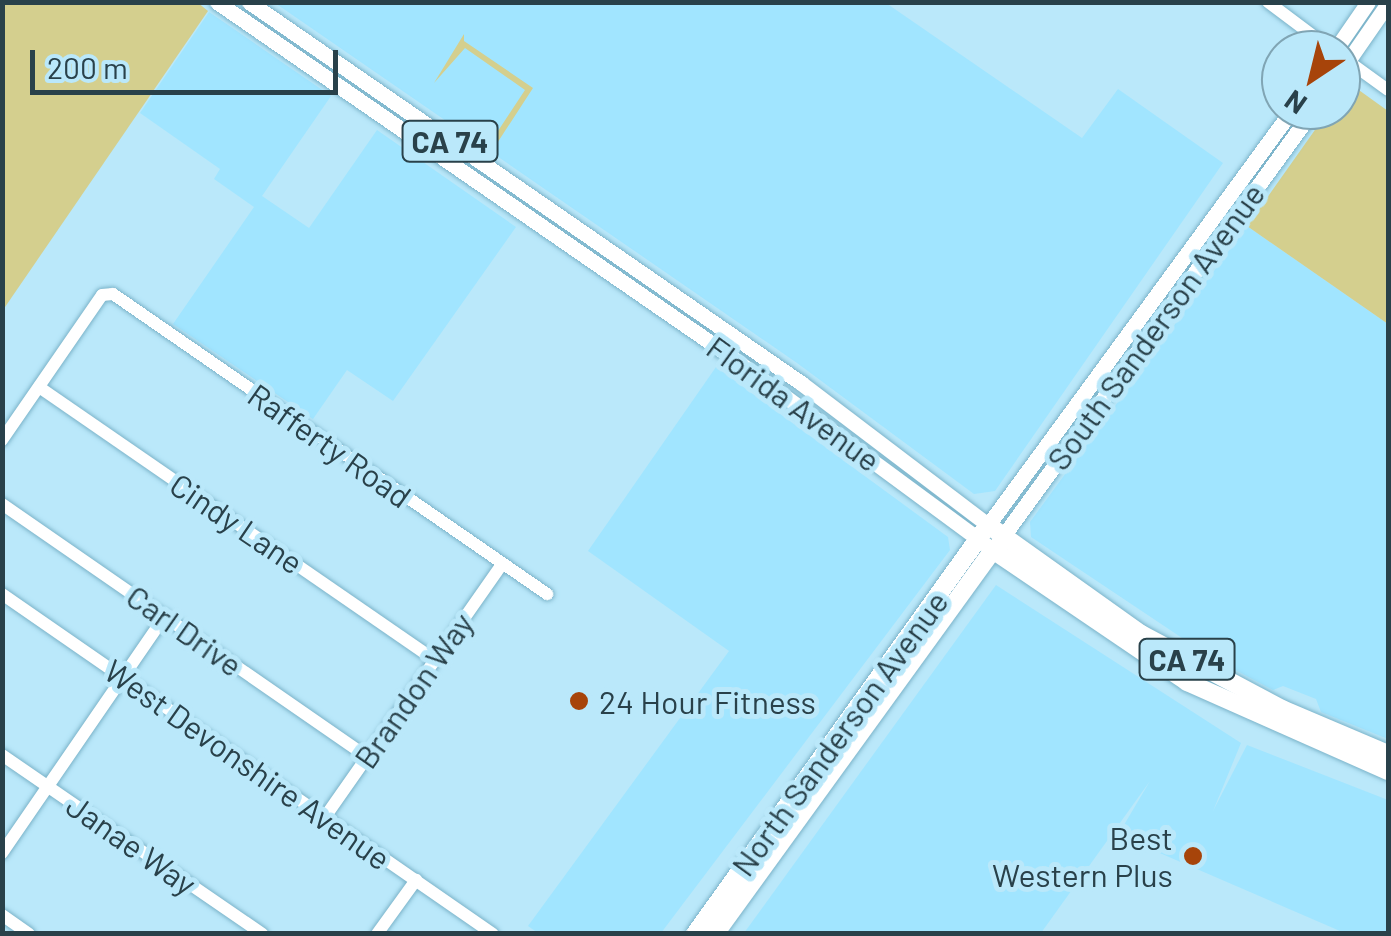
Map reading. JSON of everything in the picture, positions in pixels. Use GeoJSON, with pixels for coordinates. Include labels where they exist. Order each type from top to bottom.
{"type":"FeatureCollection","features":[{"type":"Feature","properties":{"kind":"highway","name":"North Sanderson Avenue"},"geometry":{"type":"LineString","coordinates":[[695,934],[896,653],[990,538]]}},
{"type":"Feature","properties":{"kind":"highway","name":"North Sanderson Avenue"},"geometry":{"type":"LineString","coordinates":[[715,934],[869,722],[990,538]]}},
{"type":"Feature","properties":{"kind":"highway","name":"Florida Avenue"},"geometry":{"type":"LineString","coordinates":[[990,538],[1095,625],[1264,721],[1388,770]]}},
{"type":"Feature","properties":{"kind":"highway","name":"Florida Avenue"},"geometry":{"type":"LineString","coordinates":[[990,538],[1200,666],[1388,756]]}},
{"type":"Feature","properties":{"kind":"highway"},"geometry":{"type":"LineString","coordinates":[[882,673],[862,716],[869,722],[902,662],[896,653]]}},
{"type":"Feature","properties":{"kind":"highway"},"geometry":{"type":"LineString","coordinates":[[1264,721],[1270,714],[1388,756]]}},
{"type":"Feature","properties":{"kind":"main road","name":"Florida Avenue"},"geometry":{"type":"LineString","coordinates":[[249,2],[801,383],[990,538]]}},
{"type":"Feature","properties":{"kind":"main road"},"geometry":{"type":"LineString","coordinates":[[1354,30],[1368,2]]}},
{"type":"Feature","properties":{"kind":"main road"},"geometry":{"type":"LineString","coordinates":[[1361,33],[1388,3]]}},
{"type":"Feature","properties":{"kind":"main road","name":"Florida Avenue"},"geometry":{"type":"LineString","coordinates":[[223,6],[990,538]]}},
{"type":"Feature","properties":{"kind":"main road"},"geometry":{"type":"LineString","coordinates":[[223,6],[250,12],[278,32],[291,32]]}},
{"type":"Feature","properties":{"kind":"main road"},"geometry":{"type":"LineString","coordinates":[[309,66],[318,60],[369,94],[387,98]]}},
{"type":"Feature","properties":{"kind":"main road","name":"South Sanderson Avenue"},"geometry":{"type":"LineString","coordinates":[[990,538],[1130,332],[1278,130]]}},
{"type":"Feature","properties":{"kind":"main road","name":"South Sanderson Avenue"},"geometry":{"type":"LineString","coordinates":[[990,538],[1090,416],[1298,130]]}},
{"type":"Feature","properties":{"kind":"main road"},"geometry":{"type":"LineString","coordinates":[[1229,224],[1238,185]]}},
{"type":"Feature","properties":{"kind":"main road"},"geometry":{"type":"LineString","coordinates":[[1151,331],[1147,323],[1201,235]]}},
{"type":"Feature","properties":{"kind":"main road"},"geometry":{"type":"LineString","coordinates":[[1090,416],[1134,341],[1130,332]]}},
{"type":"Feature","properties":{"kind":"street"},"geometry":{"type":"LineString","coordinates":[[1268,2],[1304,30]]}},
{"type":"Feature","properties":{"kind":"street"},"geometry":{"type":"LineString","coordinates":[[1361,72],[1388,90]]}},
{"type":"Feature","properties":{"kind":"street","name":"Rafferty Road"},"geometry":{"type":"LineString","coordinates":[[38,388],[102,295],[113,294],[546,594]]}},
{"type":"Feature","properties":{"kind":"street"},"geometry":{"type":"LineString","coordinates":[[2,440],[38,388]]}},
{"type":"Feature","properties":{"kind":"street","name":"Cindy Lane"},"geometry":{"type":"LineString","coordinates":[[38,388],[434,659]]}},
{"type":"Feature","properties":{"kind":"street","name":"Carl Drive"},"geometry":{"type":"LineString","coordinates":[[2,504],[366,756]]}},
{"type":"Feature","properties":{"kind":"street","name":"Brandon Way"},"geometry":{"type":"LineString","coordinates":[[325,817],[502,564]]}},
{"type":"Feature","properties":{"kind":"street","name":"West Devonshire Avenue"},"geometry":{"type":"LineString","coordinates":[[2,594],[494,934]]}},
{"type":"Feature","properties":{"kind":"street"},"geometry":{"type":"LineString","coordinates":[[2,853],[165,616]]}},
{"type":"Feature","properties":{"kind":"street","name":"Janae Way"},"geometry":{"type":"LineString","coordinates":[[2,754],[262,934]]}},
{"type":"Feature","properties":{"kind":"street"},"geometry":{"type":"LineString","coordinates":[[378,934],[416,880]]}},
{"type":"Feature","properties":{"kind":"street"},"geometry":{"type":"LineString","coordinates":[[2,916],[29,934]]}},
{"type":"Feature","properties":{"kind":"shaded area"},"geometry":{"type":"Polygon","coordinates":[[[3,2],[197,2],[208,11],[3,310],[3,2]]]}},
{"type":"Feature","properties":{"kind":"shaded area"},"geometry":{"type":"Polygon","coordinates":[[[275,3],[886,3],[1082,138],[1118,89],[1223,163],[995,491],[974,494],[797,363],[275,3]]]}},
{"type":"Feature","properties":{"kind":"shaded area"},"geometry":{"type":"Polygon","coordinates":[[[209,12],[331,96],[262,196],[309,228],[377,130],[516,227],[393,401],[347,370],[313,419],[173,324],[254,207],[214,179],[220,169],[140,113],[209,12]]]}},
{"type":"Feature","properties":{"kind":"shaded area"},"geometry":{"type":"Polygon","coordinates":[[[464,34],[464,41],[533,88],[492,151],[490,143],[525,90],[465,48],[434,83],[464,34]]]}},
{"type":"Feature","properties":{"kind":"shaded area"},"geometry":{"type":"Polygon","coordinates":[[[1361,92],[1388,111],[1388,324],[1247,226],[1315,130],[1361,130],[1361,92]]]}},
{"type":"Feature","properties":{"kind":"shaded area"},"geometry":{"type":"Polygon","coordinates":[[[1247,226],[1388,324],[1388,739],[1321,712],[1316,699],[1283,686],[1273,690],[1209,656],[1031,537],[1030,522],[1247,226]]]}},
{"type":"Feature","properties":{"kind":"shaded area"},"geometry":{"type":"Polygon","coordinates":[[[716,367],[948,537],[950,550],[661,933],[538,933],[528,926],[729,651],[588,551],[716,367]]]}},
{"type":"Feature","properties":{"kind":"shaded area"},"geometry":{"type":"Polygon","coordinates":[[[996,585],[1241,743],[1213,811],[1247,745],[1388,800],[1388,933],[1340,931],[1118,835],[1150,781],[1041,933],[744,933],[996,585]]]}},
{"type":"Feature","properties":{"kind":"place","name":"24 Hour Fitness"},"geometry":{"type":"Point","coordinates":[579,701]}},
{"type":"Feature","properties":{"kind":"place","name":"Best Western Plus"},"geometry":{"type":"Point","coordinates":[1193,856]}}]}
